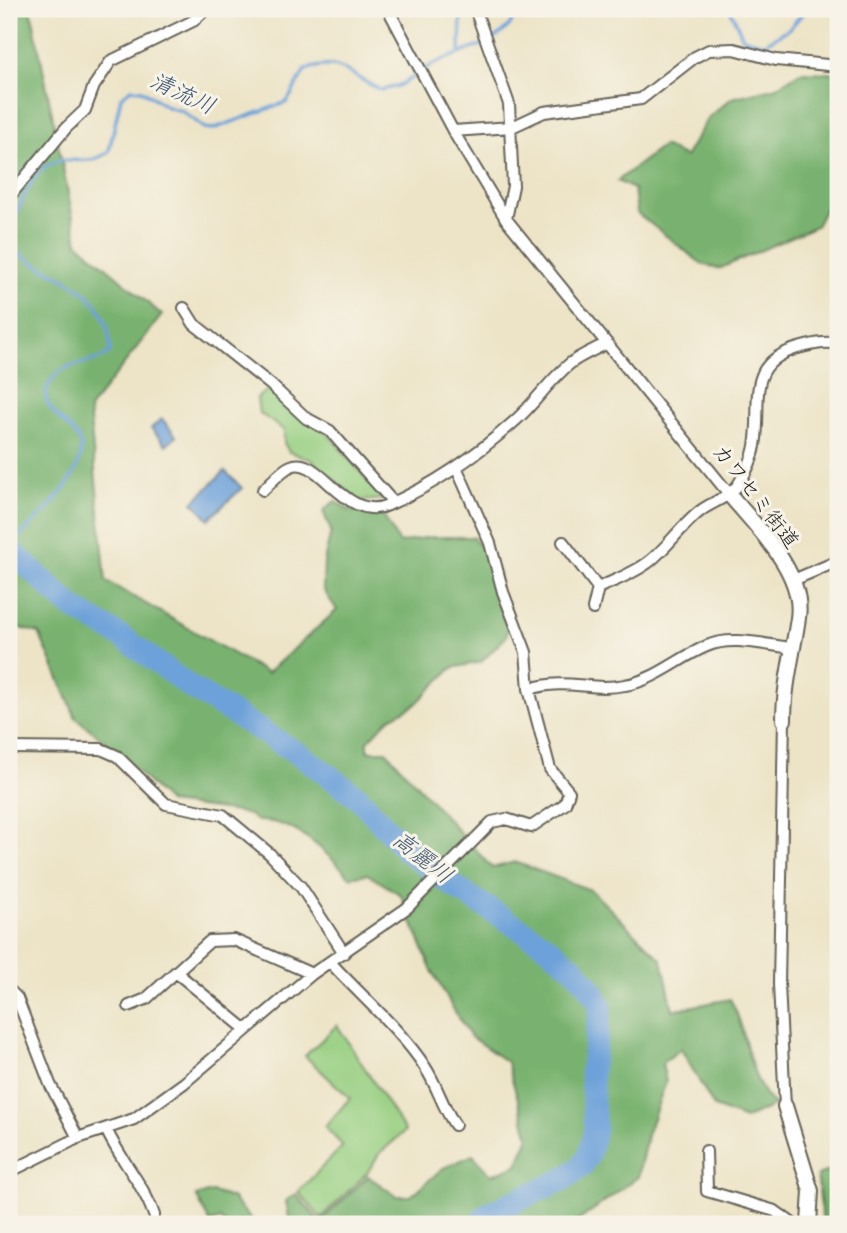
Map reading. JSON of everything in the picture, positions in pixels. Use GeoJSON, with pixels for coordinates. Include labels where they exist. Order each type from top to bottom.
{"type":"FeatureCollection","features":[{"type":"Feature","properties":{"kind":"street"},"geometry":{"type":"LineString","coordinates":[[9,197],[66,128],[85,110],[94,86],[111,61],[194,22],[206,9]]}},
{"type":"Feature","properties":{"kind":"street","name":"カワセミ街道"},"geometry":{"type":"LineString","coordinates":[[388,9],[453,131],[506,219],[771,546],[791,581],[799,608],[784,720],[779,984],[785,1106],[811,1191],[812,1223]]}},
{"type":"Feature","properties":{"kind":"street"},"geometry":{"type":"LineString","coordinates":[[475,9],[509,104],[513,186],[506,219]]}},
{"type":"Feature","properties":{"kind":"street"},"geometry":{"type":"LineString","coordinates":[[453,131],[512,127],[544,112],[641,99],[695,57],[709,50],[734,49],[776,60],[838,66]]}},
{"type":"Feature","properties":{"kind":"street"},"geometry":{"type":"LineString","coordinates":[[184,308],[194,324],[271,385],[306,418],[330,431],[393,502]]}},
{"type":"Feature","properties":{"kind":"street"},"geometry":{"type":"LineString","coordinates":[[593,609],[598,588],[650,561],[702,510],[729,494],[738,485],[755,445],[757,390],[764,371],[774,359],[789,350],[831,342],[838,344]]}},
{"type":"Feature","properties":{"kind":"street"},"geometry":{"type":"LineString","coordinates":[[262,490],[289,466],[299,464],[309,467],[352,504],[369,508],[428,488],[457,469],[518,418],[572,362],[605,344]]}},
{"type":"Feature","properties":{"kind":"street"},"geometry":{"type":"LineString","coordinates":[[9,1172],[78,1138],[134,1119],[184,1083],[244,1028],[312,974],[411,905],[465,846],[492,822],[506,819],[531,827],[538,825],[569,797],[569,792],[550,769],[529,689],[526,652],[503,593],[490,543],[457,469]]}},
{"type":"Feature","properties":{"kind":"street"},"geometry":{"type":"LineString","coordinates":[[563,542],[598,588]]}},
{"type":"Feature","properties":{"kind":"street"},"geometry":{"type":"LineString","coordinates":[[791,581],[838,561]]}},
{"type":"Feature","properties":{"kind":"street"},"geometry":{"type":"LineString","coordinates":[[529,689],[550,683],[613,687],[628,685],[653,677],[707,646],[721,642],[792,648]]}},
{"type":"Feature","properties":{"kind":"street"},"geometry":{"type":"LineString","coordinates":[[9,748],[101,749],[117,756],[166,804],[223,815],[270,854],[301,887],[344,953]]}},
{"type":"Feature","properties":{"kind":"street"},"geometry":{"type":"LineString","coordinates":[[130,1006],[146,999],[210,941],[220,939],[234,940],[312,974]]}},
{"type":"Feature","properties":{"kind":"street"},"geometry":{"type":"LineString","coordinates":[[331,963],[414,1052],[426,1069],[442,1107],[454,1125]]}},
{"type":"Feature","properties":{"kind":"street"},"geometry":{"type":"LineString","coordinates":[[177,973],[244,1028]]}},
{"type":"Feature","properties":{"kind":"street"},"geometry":{"type":"LineString","coordinates":[[9,990],[17,998],[50,1084],[78,1138]]}},
{"type":"Feature","properties":{"kind":"street"},"geometry":{"type":"LineString","coordinates":[[106,1129],[116,1152],[145,1190],[154,1215]]}},
{"type":"Feature","properties":{"kind":"street"},"geometry":{"type":"LineString","coordinates":[[706,1151],[707,1191],[775,1211],[793,1224]]}},
{"type":"Feature","properties":{"kind":"green space"},"geometry":{"type":"Polygon","coordinates":[[[9,9],[31,9],[78,243],[162,315],[89,409],[106,581],[267,673],[337,610],[323,589],[324,562],[331,531],[323,511],[335,501],[350,510],[383,515],[399,543],[429,537],[473,537],[499,574],[497,602],[509,625],[506,637],[481,662],[452,668],[415,705],[390,718],[368,741],[368,751],[386,751],[492,868],[515,862],[591,890],[662,960],[673,1010],[730,999],[736,1011],[759,1084],[775,1105],[745,1119],[714,1107],[681,1049],[662,1063],[666,1082],[647,1135],[638,1177],[574,1224],[290,1224],[286,1201],[296,1194],[320,1222],[368,1176],[396,1196],[411,1196],[443,1168],[473,1155],[491,1175],[517,1165],[529,1137],[507,1062],[471,1037],[455,1012],[431,969],[401,895],[367,874],[350,877],[308,838],[284,825],[257,821],[238,812],[169,803],[119,753],[76,718],[39,633],[9,625],[9,9]]]}},
{"type":"Feature","properties":{"kind":"green space"},"geometry":{"type":"Polygon","coordinates":[[[800,72],[838,73],[838,184],[816,226],[719,269],[702,264],[637,213],[634,189],[617,181],[663,146],[685,157],[708,118],[732,98],[777,87],[800,72]]]}},
{"type":"Feature","properties":{"kind":"green space"},"geometry":{"type":"Polygon","coordinates":[[[269,389],[328,434],[383,499],[359,501],[312,460],[289,452],[284,443],[284,430],[259,413],[257,398],[269,389]]]}},
{"type":"Feature","properties":{"kind":"green space"},"geometry":{"type":"Polygon","coordinates":[[[337,1025],[405,1131],[379,1154],[367,1173],[321,1218],[298,1192],[343,1146],[325,1127],[350,1098],[305,1056],[337,1025]]]}},
{"type":"Feature","properties":{"kind":"green space"},"geometry":{"type":"Polygon","coordinates":[[[838,1168],[838,1224],[823,1224],[817,1175],[838,1168]]]}},
{"type":"Feature","properties":{"kind":"green space"},"geometry":{"type":"Polygon","coordinates":[[[212,1192],[232,1198],[255,1224],[225,1224],[220,1219],[210,1223],[196,1196],[212,1192]]]}},
{"type":"Feature","properties":{"kind":"water"},"geometry":{"type":"Polygon","coordinates":[[[162,419],[176,436],[166,445],[151,428],[162,419]]]}},
{"type":"Feature","properties":{"kind":"water"},"geometry":{"type":"Polygon","coordinates":[[[225,471],[242,488],[209,519],[193,502],[225,471]]]}},
{"type":"Feature","properties":{"kind":"waterway"},"geometry":{"type":"LineString","coordinates":[[460,54],[461,9]]}},
{"type":"Feature","properties":{"kind":"waterway","name":"清流川"},"geometry":{"type":"LineString","coordinates":[[9,546],[54,502],[79,462],[79,440],[51,409],[47,400],[47,390],[53,378],[65,368],[96,360],[110,352],[106,324],[96,304],[80,289],[28,259],[16,248],[11,234],[14,219],[32,181],[43,168],[54,162],[97,158],[109,151],[121,97],[131,89],[142,90],[167,107],[182,111],[204,128],[213,129],[287,102],[305,70],[337,67],[381,90],[399,85],[434,64],[494,38],[504,31],[519,9]]}},
{"type":"Feature","properties":{"kind":"waterway","name":"清流川"},"geometry":{"type":"LineString","coordinates":[[730,9],[743,38],[764,44],[790,28],[806,9]]}},
{"type":"Feature","properties":{"kind":"waterway","name":"高麗川"},"geometry":{"type":"LineString","coordinates":[[9,549],[72,607],[125,639],[193,689],[305,758],[359,798],[406,850],[456,888],[544,944],[576,970],[592,990],[601,1008],[591,1072],[595,1130],[589,1154],[581,1167],[562,1180],[489,1213],[477,1224]]}}]}
